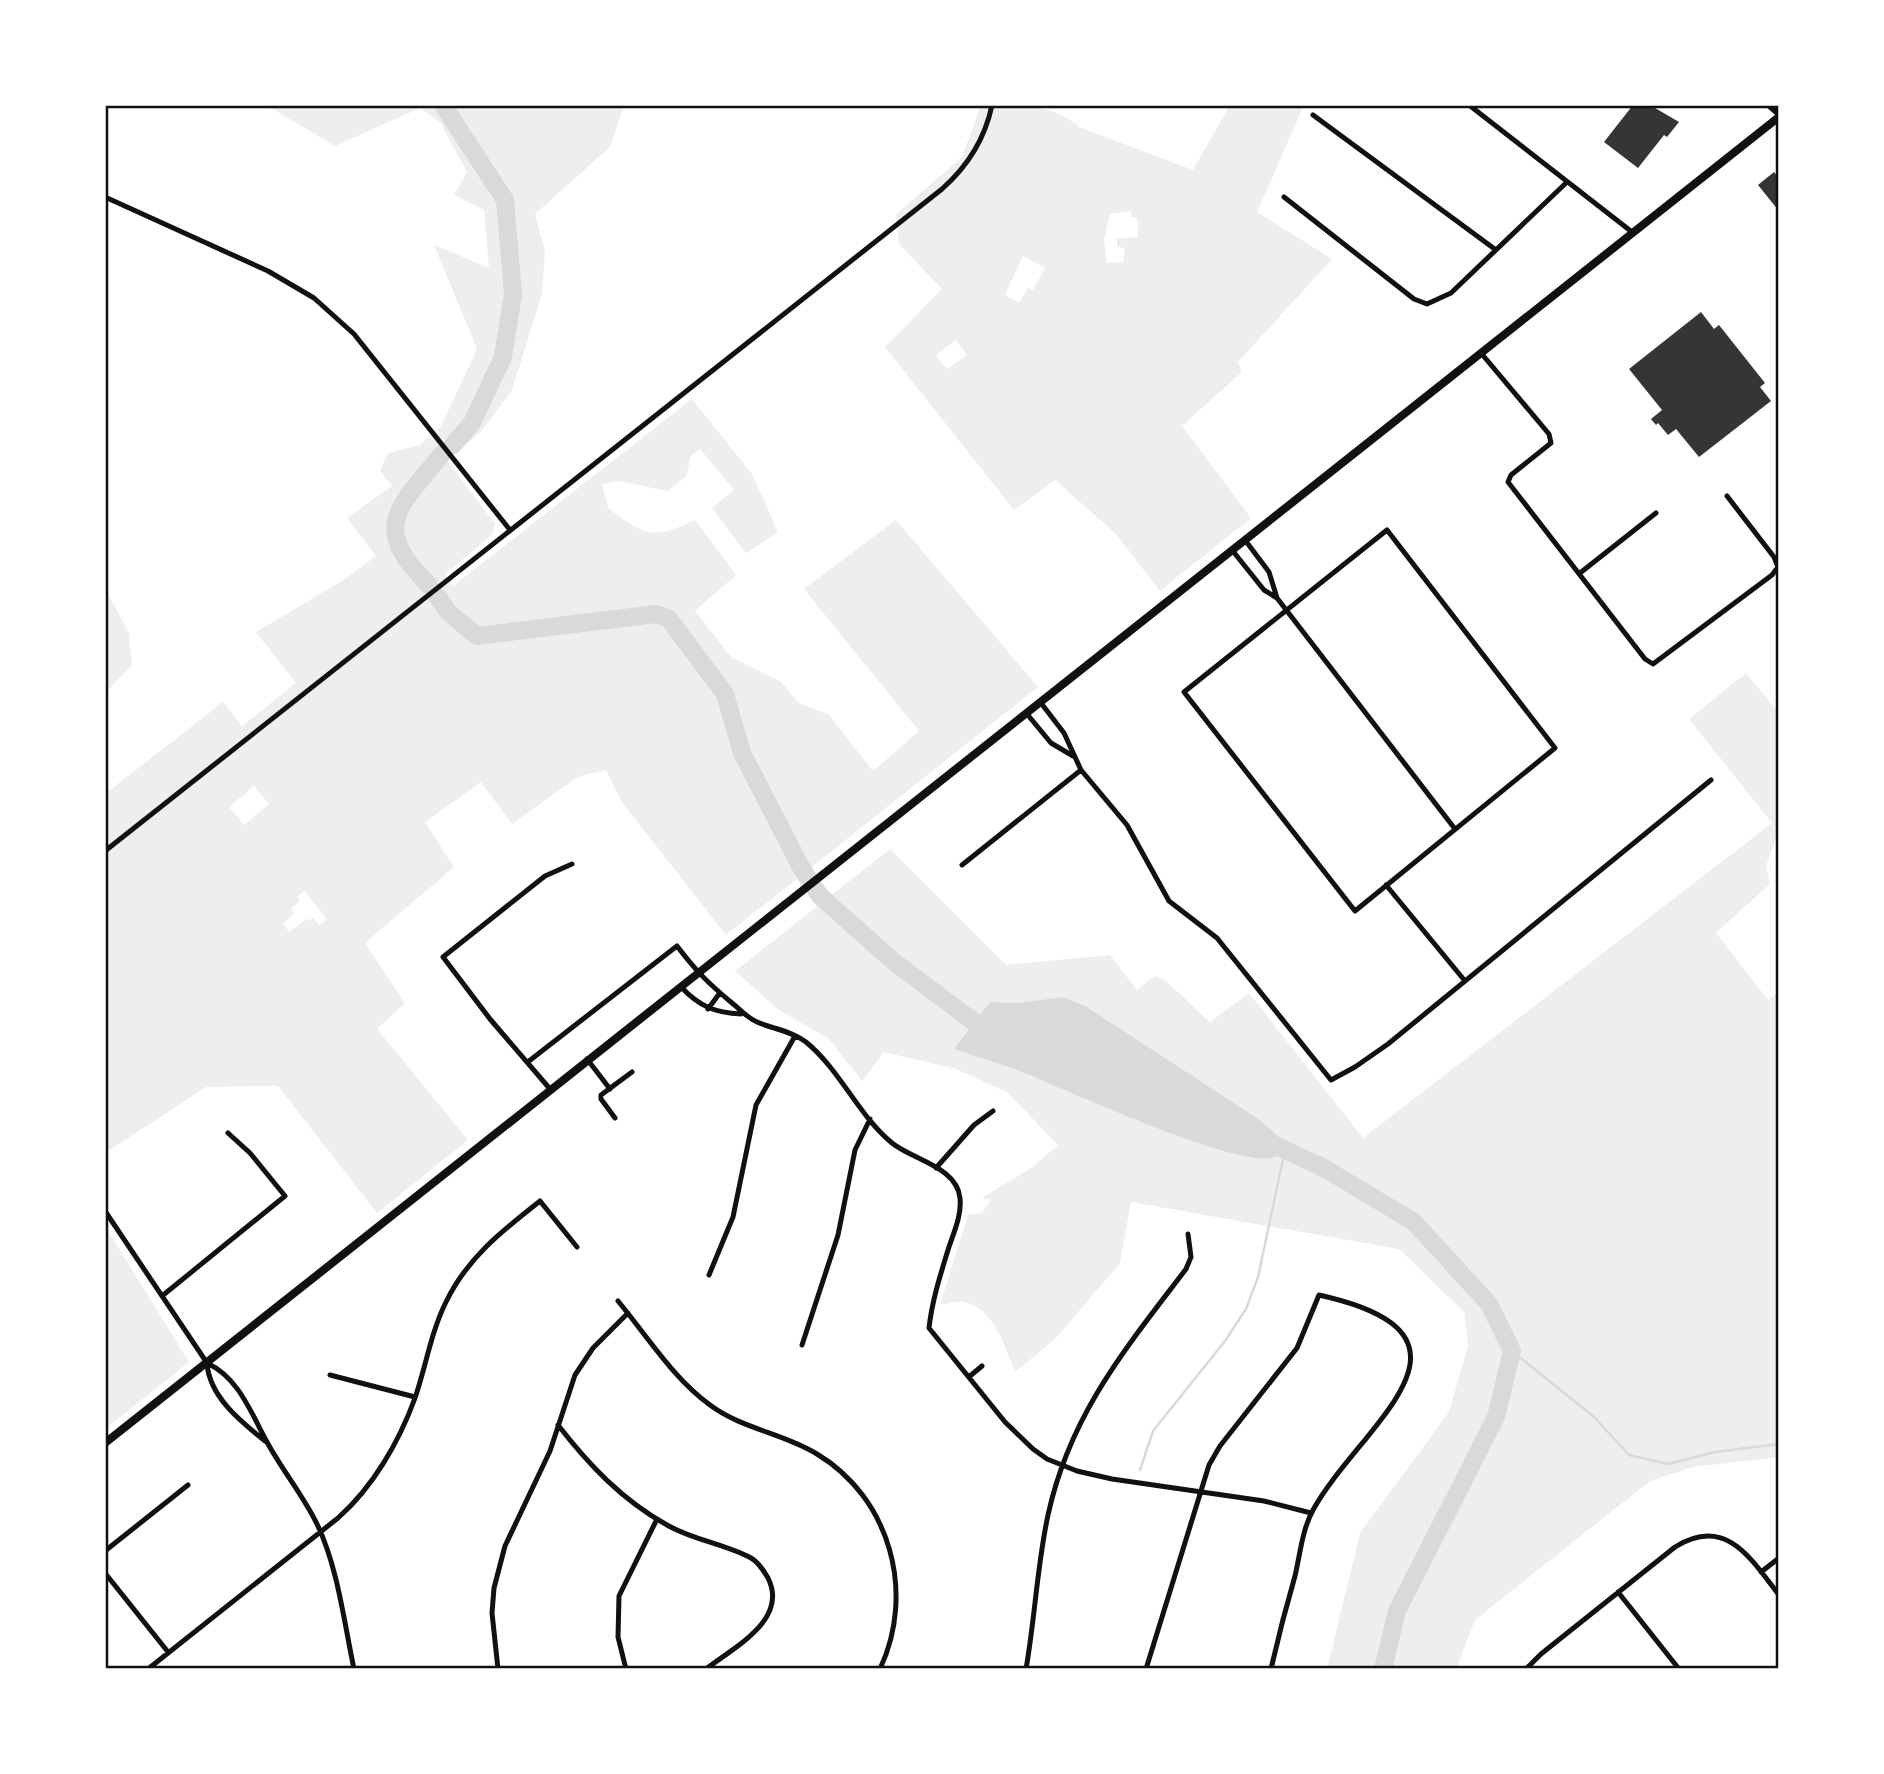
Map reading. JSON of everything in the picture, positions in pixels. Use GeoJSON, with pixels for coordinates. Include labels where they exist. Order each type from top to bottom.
{"type":"FeatureCollection","features":[{"type":"Feature","properties":{"kind":"main road"},"geometry":{"type":"LineString","coordinates":[[105,1443],[1779,115],[1770,105]]}},
{"type":"Feature","properties":{"kind":"street"},"geometry":{"type":"LineString","coordinates":[[105,851],[942,189],[964,168],[976,149],[992,105]]}},
{"type":"Feature","properties":{"kind":"street"},"geometry":{"type":"LineString","coordinates":[[1469,105],[1632,232]]}},
{"type":"Feature","properties":{"kind":"street"},"geometry":{"type":"LineString","coordinates":[[1313,115],[1496,250]]}},
{"type":"Feature","properties":{"kind":"street"},"geometry":{"type":"LineString","coordinates":[[1284,197],[1414,299],[1435,303],[1451,293],[1567,181]]}},
{"type":"Feature","properties":{"kind":"street"},"geometry":{"type":"LineString","coordinates":[[105,197],[268,271],[314,298],[354,334],[510,530]]}},
{"type":"Feature","properties":{"kind":"street"},"geometry":{"type":"LineString","coordinates":[[1481,353],[1549,434],[1551,443],[1511,475],[1508,482],[1645,659],[1653,664],[1778,567],[1774,557],[1727,495]]}},
{"type":"Feature","properties":{"kind":"street"},"geometry":{"type":"LineString","coordinates":[[1580,573],[1656,513]]}},
{"type":"Feature","properties":{"kind":"street"},"geometry":{"type":"LineString","coordinates":[[1387,530],[1555,748],[1354,911],[1184,692],[1287,610],[1387,530]]}},
{"type":"Feature","properties":{"kind":"street"},"geometry":{"type":"LineString","coordinates":[[1245,540],[1265,566],[1273,581],[1277,598]]}},
{"type":"Feature","properties":{"kind":"street"},"geometry":{"type":"LineString","coordinates":[[1232,550],[1252,576],[1287,610],[1455,829]]}},
{"type":"Feature","properties":{"kind":"street"},"geometry":{"type":"LineString","coordinates":[[1252,576],[1265,566]]}},
{"type":"Feature","properties":{"kind":"street"},"geometry":{"type":"LineString","coordinates":[[1041,703],[1070,743],[1073,756],[1081,770],[1127,825],[1170,901],[1217,938],[1331,1080],[1377,1052],[1711,780]]}},
{"type":"Feature","properties":{"kind":"street"},"geometry":{"type":"LineString","coordinates":[[1027,714],[1047,738],[1073,756]]}},
{"type":"Feature","properties":{"kind":"street"},"geometry":{"type":"LineString","coordinates":[[1047,738],[1060,728]]}},
{"type":"Feature","properties":{"kind":"street"},"geometry":{"type":"LineString","coordinates":[[962,865],[1081,770]]}},
{"type":"Feature","properties":{"kind":"street"},"geometry":{"type":"LineString","coordinates":[[550,1088],[490,1019],[443,957],[545,876],[572,864]]}},
{"type":"Feature","properties":{"kind":"street"},"geometry":{"type":"LineString","coordinates":[[1386,885],[1465,981]]}},
{"type":"Feature","properties":{"kind":"street"},"geometry":{"type":"LineString","coordinates":[[529,1062],[677,946],[698,974],[741,1014]]}},
{"type":"Feature","properties":{"kind":"street"},"geometry":{"type":"LineString","coordinates":[[681,987],[708,1009],[741,1014],[795,1035],[832,1067],[870,1119],[893,1143],[948,1175],[960,1197],[959,1213],[936,1286],[929,1328],[1005,1422],[1032,1449],[1063,1466],[1112,1479],[1285,1505],[1311,1513]]}},
{"type":"Feature","properties":{"kind":"street"},"geometry":{"type":"LineString","coordinates":[[708,1009],[719,994]]}},
{"type":"Feature","properties":{"kind":"street"},"geometry":{"type":"LineString","coordinates":[[709,1275],[733,1217],[756,1105],[795,1035]]}},
{"type":"Feature","properties":{"kind":"street"},"geometry":{"type":"LineString","coordinates":[[587,1059],[610,1089]]}},
{"type":"Feature","properties":{"kind":"street"},"geometry":{"type":"LineString","coordinates":[[615,1118],[601,1100],[610,1089],[632,1072]]}},
{"type":"Feature","properties":{"kind":"street"},"geometry":{"type":"LineString","coordinates":[[936,1168],[975,1125],[993,1111]]}},
{"type":"Feature","properties":{"kind":"street"},"geometry":{"type":"LineString","coordinates":[[802,1345],[838,1235],[855,1150],[870,1119]]}},
{"type":"Feature","properties":{"kind":"street"},"geometry":{"type":"LineString","coordinates":[[162,1296],[285,1196],[250,1153],[228,1133]]}},
{"type":"Feature","properties":{"kind":"street"},"geometry":{"type":"LineString","coordinates":[[148,1669],[351,1506],[374,1479],[415,1397],[437,1321],[458,1280],[488,1244],[540,1201],[577,1247]]}},
{"type":"Feature","properties":{"kind":"street"},"geometry":{"type":"LineString","coordinates":[[105,1211],[207,1363],[208,1382],[240,1421],[267,1443]]}},
{"type":"Feature","properties":{"kind":"street"},"geometry":{"type":"LineString","coordinates":[[1026,1669],[1048,1513],[1063,1466],[1106,1375],[1185,1269],[1191,1257],[1188,1234]]}},
{"type":"Feature","properties":{"kind":"street"},"geometry":{"type":"LineString","coordinates":[[1146,1669],[1209,1465],[1220,1446],[1297,1348],[1319,1295],[1374,1310],[1406,1338],[1410,1356],[1404,1383],[1392,1405],[1311,1513],[1271,1669]]}},
{"type":"Feature","properties":{"kind":"street"},"geometry":{"type":"LineString","coordinates":[[618,1301],[699,1397],[728,1417],[817,1454],[845,1475],[867,1501],[884,1531],[897,1582],[893,1634],[880,1669]]}},
{"type":"Feature","properties":{"kind":"street"},"geometry":{"type":"LineString","coordinates":[[498,1669],[492,1613],[496,1576],[505,1546],[545,1462],[568,1391],[583,1361],[604,1335],[628,1313]]}},
{"type":"Feature","properties":{"kind":"street"},"geometry":{"type":"LineString","coordinates":[[207,1363],[222,1370],[252,1410],[267,1443],[290,1475],[320,1532],[354,1669]]}},
{"type":"Feature","properties":{"kind":"street"},"geometry":{"type":"LineString","coordinates":[[970,1376],[982,1366]]}},
{"type":"Feature","properties":{"kind":"street"},"geometry":{"type":"LineString","coordinates":[[330,1375],[415,1397]]}},
{"type":"Feature","properties":{"kind":"street"},"geometry":{"type":"LineString","coordinates":[[558,1425],[596,1471],[618,1492],[657,1519],[753,1559],[770,1582],[774,1599],[769,1616],[706,1669]]}},
{"type":"Feature","properties":{"kind":"street"},"geometry":{"type":"LineString","coordinates":[[105,1551],[188,1485]]}},
{"type":"Feature","properties":{"kind":"street"},"geometry":{"type":"LineString","coordinates":[[626,1669],[618,1637],[619,1596],[657,1519]]}},
{"type":"Feature","properties":{"kind":"street"},"geometry":{"type":"LineString","coordinates":[[1526,1669],[1675,1548],[1700,1536],[1733,1542],[1779,1595]]}},
{"type":"Feature","properties":{"kind":"street"},"geometry":{"type":"LineString","coordinates":[[1761,1572],[1779,1558]]}},
{"type":"Feature","properties":{"kind":"street"},"geometry":{"type":"LineString","coordinates":[[105,1573],[168,1652]]}},
{"type":"Feature","properties":{"kind":"street"},"geometry":{"type":"LineString","coordinates":[[1618,1592],[1679,1669]]}},
{"type":"Feature","properties":{"kind":"shaded area"},"geometry":{"type":"Polygon","coordinates":[[[251,105],[624,105],[610,147],[535,214],[545,251],[542,294],[512,390],[480,433],[446,459],[495,524],[492,535],[445,574],[453,586],[692,399],[752,474],[778,532],[746,553],[712,508],[734,490],[700,449],[691,456],[686,477],[667,491],[619,481],[602,484],[608,508],[640,529],[658,533],[695,520],[736,575],[695,611],[731,657],[781,682],[799,703],[829,715],[873,771],[919,731],[804,589],[896,520],[1038,687],[726,935],[621,801],[606,770],[577,777],[512,824],[481,782],[425,822],[454,867],[365,943],[405,1003],[377,1029],[468,1140],[377,1213],[278,1086],[206,1087],[105,1153],[105,794],[223,702],[242,726],[296,683],[256,632],[342,581],[376,556],[347,518],[392,486],[380,471],[388,453],[420,445],[441,426],[477,349],[434,245],[489,268],[484,210],[454,195],[467,172],[440,122],[420,108],[335,146],[273,109],[251,105]],[[254,786],[229,807],[244,825],[269,804],[254,786]],[[304,891],[297,897],[300,901],[291,909],[294,914],[283,923],[289,932],[307,919],[309,921],[313,917],[319,925],[327,919],[304,891]]]}},
{"type":"Feature","properties":{"kind":"shaded area"},"geometry":{"type":"Polygon","coordinates":[[[981,105],[1045,109],[1079,127],[1193,170],[1230,105],[1304,105],[1257,212],[1332,259],[1238,362],[1242,372],[1182,426],[1251,518],[1160,591],[1116,534],[1055,480],[1014,510],[885,347],[942,289],[899,244],[896,214],[962,157],[981,105]],[[1131,211],[1110,214],[1104,240],[1107,263],[1123,262],[1125,248],[1117,247],[1117,239],[1138,237],[1137,218],[1131,217],[1131,211]],[[1023,256],[1005,295],[1019,303],[1028,288],[1033,290],[1045,268],[1023,256]],[[956,340],[936,355],[947,369],[967,355],[956,340]]]}},
{"type":"Feature","properties":{"kind":"shaded area"},"geometry":{"type":"Polygon","coordinates":[[[105,588],[129,633],[132,665],[105,693],[105,588]]]}},
{"type":"Feature","properties":{"kind":"shaded area"},"geometry":{"type":"Polygon","coordinates":[[[1746,673],[1779,713],[1779,829],[1766,866],[1770,884],[1716,933],[1768,1000],[1779,992],[1779,1457],[1693,1467],[1650,1481],[1475,1620],[1456,1669],[1327,1669],[1360,1533],[1449,1412],[1468,1346],[1464,1312],[1399,1249],[1131,1202],[1120,1263],[1055,1339],[1015,1372],[997,1330],[983,1312],[974,1305],[963,1302],[940,1305],[968,1215],[982,1213],[991,1200],[982,1198],[1031,1168],[1058,1145],[1007,1092],[956,1069],[884,1052],[862,1081],[829,1039],[779,1010],[735,971],[890,849],[1006,965],[1110,955],[1137,990],[1155,976],[1166,981],[1210,1022],[1249,993],[1363,1138],[1772,823],[1689,719],[1746,673]],[[1064,997],[1017,1003],[990,1002],[1015,1069],[1195,1142],[1240,1155],[1260,1120],[1087,1007],[1064,997]]]}},
{"type":"Feature","properties":{"kind":"shaded area"},"geometry":{"type":"Polygon","coordinates":[[[1064,997],[1087,1007],[1260,1120],[1285,1143],[1277,1156],[1259,1158],[1230,1153],[1192,1141],[1015,1069],[954,1049],[990,1002],[1017,1003],[1064,997]]]}},
{"type":"Feature","properties":{"kind":"shaded area"},"geometry":{"type":"Polygon","coordinates":[[[105,1226],[189,1362],[105,1429],[105,1226]]]}},
{"type":"Feature","properties":{"kind":"building"},"geometry":{"type":"Polygon","coordinates":[[[1633,105],[1650,105],[1679,122],[1667,137],[1664,135],[1638,168],[1604,142],[1633,105]]]}},
{"type":"Feature","properties":{"kind":"building"},"geometry":{"type":"Polygon","coordinates":[[[1774,172],[1779,178],[1779,211],[1758,185],[1774,172]]]}},
{"type":"Feature","properties":{"kind":"building"},"geometry":{"type":"Polygon","coordinates":[[[1701,312],[1714,329],[1719,325],[1765,383],[1760,387],[1771,401],[1699,457],[1676,429],[1668,435],[1651,419],[1662,410],[1629,369],[1701,312]]]}},
{"type":"Feature","properties":{"kind":"waterway"},"geometry":{"type":"LineString","coordinates":[[443,105],[505,200],[513,294],[503,357],[472,423],[453,445]]}},
{"type":"Feature","properties":{"kind":"waterway"},"geometry":{"type":"LineString","coordinates":[[429,585],[400,548],[395,532],[403,503],[442,454]]}},
{"type":"Feature","properties":{"kind":"waterway"},"geometry":{"type":"LineString","coordinates":[[437,596],[449,613],[477,636],[656,614],[669,619],[725,694],[742,753],[802,869],[820,896],[893,961],[974,1022],[997,1028]]}},
{"type":"Feature","properties":{"kind":"waterway"},"geometry":{"type":"LineString","coordinates":[[1262,1139],[1324,1168],[1414,1222],[1489,1304],[1512,1351],[1496,1417],[1397,1611],[1383,1669]]}},
{"type":"Feature","properties":{"kind":"waterway"},"geometry":{"type":"LineString","coordinates":[[1140,1470],[1153,1431],[1225,1341],[1246,1309],[1258,1277],[1285,1150]]}},
{"type":"Feature","properties":{"kind":"waterway"},"geometry":{"type":"LineString","coordinates":[[1512,1351],[1594,1417],[1629,1455],[1668,1464],[1715,1452],[1779,1444]]}}]}
